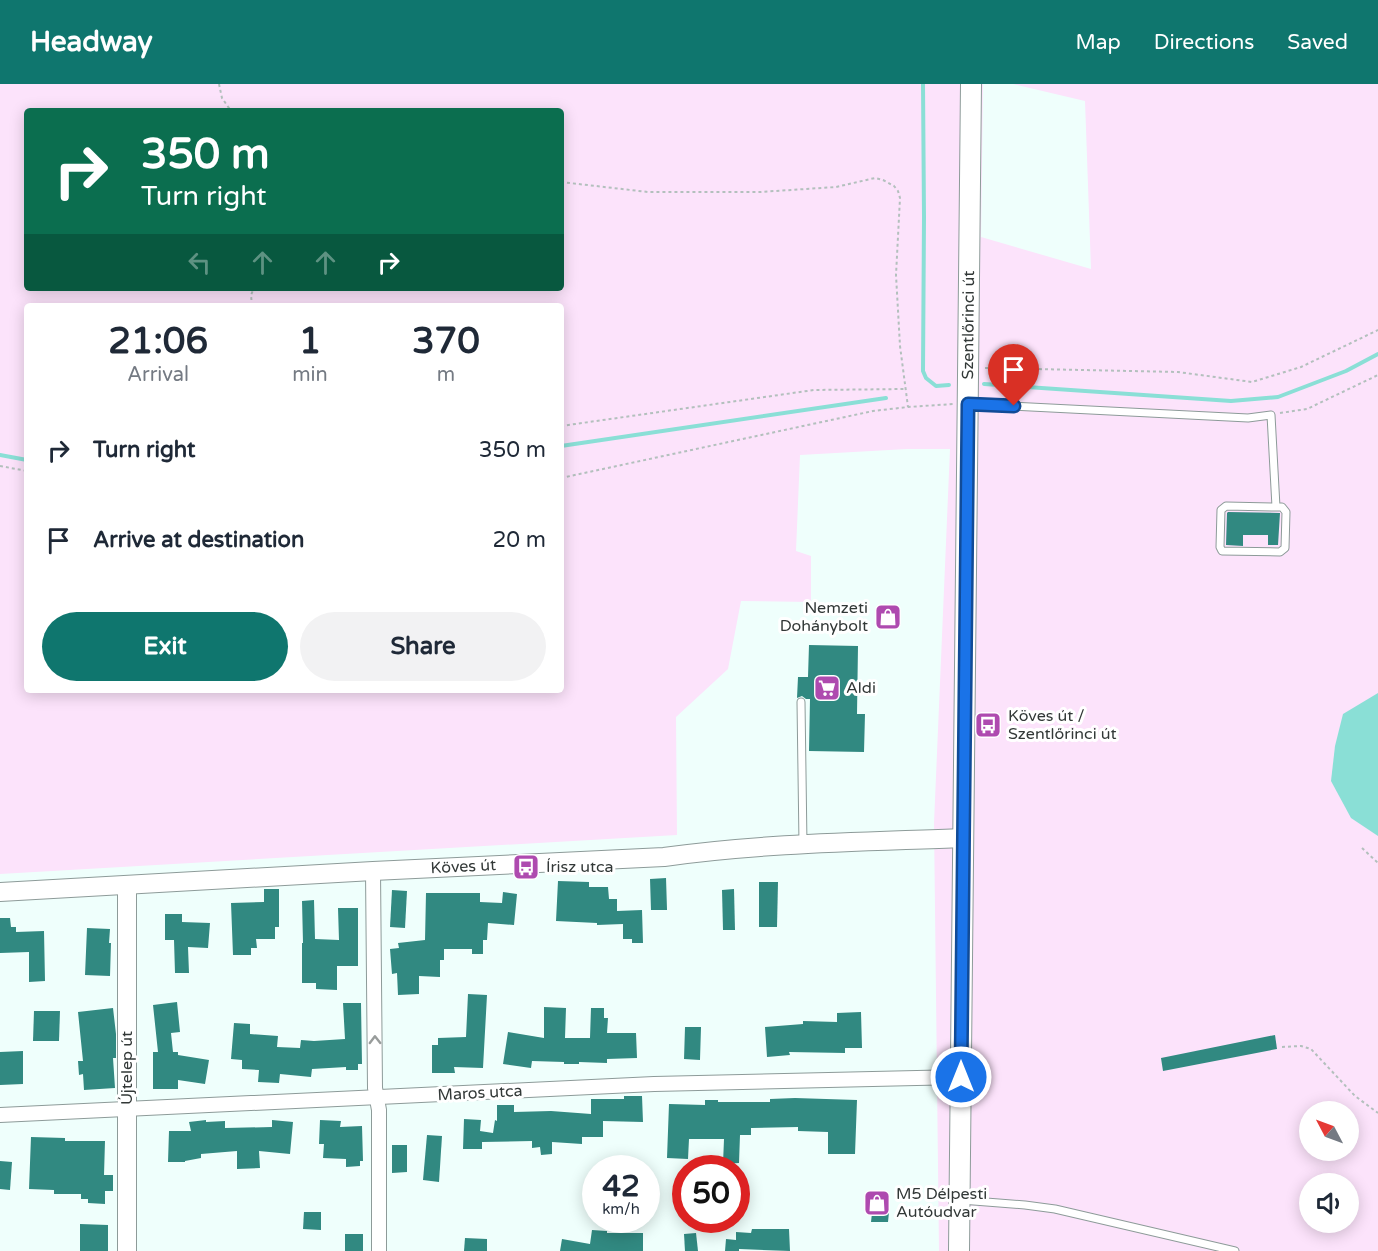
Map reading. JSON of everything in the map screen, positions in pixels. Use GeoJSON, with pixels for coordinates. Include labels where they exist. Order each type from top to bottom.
{"type":"FeatureCollection","features":[{"type":"Feature","properties":{"kind":"main road","name":"Szentlőrinci út"},"geometry":{"type":"LineString","coordinates":[[959,1251],[971,84]]}},
{"type":"Feature","properties":{"kind":"street","name":"Köves út"},"geometry":{"type":"LineString","coordinates":[[0,892],[664,857],[803,844],[962,838]]}},
{"type":"Feature","properties":{"kind":"street"},"geometry":{"type":"LineString","coordinates":[[373,871],[376,1098],[379,1110],[379,1251]]}},
{"type":"Feature","properties":{"kind":"street","name":"Újtelep út"},"geometry":{"type":"LineString","coordinates":[[127,885],[127,1251]]}},
{"type":"Feature","properties":{"kind":"street","name":"Maros utca"},"geometry":{"type":"LineString","coordinates":[[0,1114],[654,1084],[961,1077]]}},
{"type":"Feature","properties":{"kind":"lane"},"geometry":{"type":"LineString","coordinates":[[968,404],[1248,418],[1271,415],[1276,507]]}},
{"type":"Feature","properties":{"kind":"lane"},"geometry":{"type":"LineString","coordinates":[[1226,506],[1276,507],[1282,507],[1286,512],[1285,548],[1280,552],[1222,551],[1220,547],[1221,510],[1226,506]]}},
{"type":"Feature","properties":{"kind":"lane"},"geometry":{"type":"LineString","coordinates":[[801,702],[803,844]]}},
{"type":"Feature","properties":{"kind":"lane"},"geometry":{"type":"LineString","coordinates":[[959,1200],[1024,1204],[1055,1209],[1235,1251]]}},
{"type":"Feature","properties":{"kind":"path"},"geometry":{"type":"LineString","coordinates":[[219,84],[222,98],[229,108]]}},
{"type":"Feature","properties":{"kind":"path"},"geometry":{"type":"LineString","coordinates":[[564,182],[648,192],[771,191],[836,187],[875,178],[894,186],[900,198],[896,275],[900,346],[908,407]]}},
{"type":"Feature","properties":{"kind":"path"},"geometry":{"type":"LineString","coordinates":[[967,367],[1178,372],[1252,382],[1301,367],[1378,330]]}},
{"type":"Feature","properties":{"kind":"path"},"geometry":{"type":"LineString","coordinates":[[1271,415],[1307,409],[1378,375]]}},
{"type":"Feature","properties":{"kind":"path"},"geometry":{"type":"LineString","coordinates":[[564,426],[814,390],[905,389]]}},
{"type":"Feature","properties":{"kind":"path"},"geometry":{"type":"LineString","coordinates":[[564,477],[873,411],[968,404]]}},
{"type":"Feature","properties":{"kind":"path"},"geometry":{"type":"LineString","coordinates":[[0,466],[24,470]]}},
{"type":"Feature","properties":{"kind":"path"},"geometry":{"type":"LineString","coordinates":[[1362,848],[1378,863]]}},
{"type":"Feature","properties":{"kind":"path"},"geometry":{"type":"LineString","coordinates":[[1282,1047],[1301,1046],[1311,1049],[1355,1096],[1378,1113]]}},
{"type":"Feature","properties":{"kind":"shaded area"},"geometry":{"type":"Polygon","coordinates":[[[0,84],[983,84],[981,237],[1091,269],[1085,101],[1013,84],[1378,84],[1378,1251],[939,1251],[934,823],[950,449],[800,455],[796,551],[811,556],[811,602],[741,601],[728,669],[676,717],[677,835],[0,874],[0,84]]]}},
{"type":"Feature","properties":{"kind":"water"},"geometry":{"type":"Polygon","coordinates":[[[1378,693],[1378,836],[1351,818],[1331,781],[1335,746],[1343,714],[1378,693]]]}},
{"type":"Feature","properties":{"kind":"building"},"geometry":{"type":"Polygon","coordinates":[[[1228,512],[1280,513],[1278,545],[1268,545],[1268,535],[1243,535],[1243,546],[1226,545],[1228,512]]]}},
{"type":"Feature","properties":{"kind":"building","name":"Aldi"},"geometry":{"type":"Polygon","coordinates":[[[809,645],[858,646],[857,714],[865,714],[864,752],[809,751],[810,699],[802,696],[797,698],[798,677],[808,677],[809,645]]]}},
{"type":"Feature","properties":{"kind":"building"},"geometry":{"type":"Polygon","coordinates":[[[666,878],[667,910],[651,910],[650,879],[666,878]]]}},
{"type":"Feature","properties":{"kind":"building"},"geometry":{"type":"Polygon","coordinates":[[[558,881],[589,882],[589,887],[608,887],[609,899],[617,899],[617,911],[642,910],[643,943],[632,943],[632,939],[623,939],[623,924],[597,925],[597,923],[556,921],[558,881]]]}},
{"type":"Feature","properties":{"kind":"building"},"geometry":{"type":"Polygon","coordinates":[[[759,882],[778,882],[777,927],[759,927],[759,882]]]}},
{"type":"Feature","properties":{"kind":"building"},"geometry":{"type":"Polygon","coordinates":[[[264,889],[279,889],[279,927],[275,927],[275,939],[256,939],[257,948],[251,948],[251,955],[233,955],[231,903],[264,902],[264,889]]]}},
{"type":"Feature","properties":{"kind":"building"},"geometry":{"type":"Polygon","coordinates":[[[734,889],[735,930],[723,930],[722,890],[734,889]]]}},
{"type":"Feature","properties":{"kind":"building"},"geometry":{"type":"Polygon","coordinates":[[[392,890],[407,891],[405,928],[390,927],[392,890]]]}},
{"type":"Feature","properties":{"kind":"building"},"geometry":{"type":"Polygon","coordinates":[[[503,892],[517,894],[514,925],[488,923],[487,940],[483,940],[483,954],[472,954],[472,949],[444,949],[444,960],[440,960],[440,977],[419,976],[419,994],[398,995],[397,973],[392,974],[390,949],[399,948],[398,943],[425,940],[426,893],[480,893],[480,902],[502,903],[503,892]]]}},
{"type":"Feature","properties":{"kind":"building"},"geometry":{"type":"Polygon","coordinates":[[[314,900],[315,939],[339,940],[338,908],[358,908],[358,966],[337,966],[337,990],[316,989],[316,983],[302,983],[302,901],[314,900]]]}},
{"type":"Feature","properties":{"kind":"building"},"geometry":{"type":"Polygon","coordinates":[[[165,914],[182,914],[182,922],[210,923],[208,948],[188,947],[189,973],[175,973],[174,940],[165,940],[165,914]]]}},
{"type":"Feature","properties":{"kind":"building"},"geometry":{"type":"Polygon","coordinates":[[[0,918],[10,918],[11,927],[16,927],[16,932],[44,931],[45,981],[29,982],[29,952],[0,953],[0,918]]]}},
{"type":"Feature","properties":{"kind":"building"},"geometry":{"type":"Polygon","coordinates":[[[87,928],[110,929],[110,976],[85,975],[87,928]]]}},
{"type":"Feature","properties":{"kind":"building"},"geometry":{"type":"Polygon","coordinates":[[[468,994],[487,995],[483,1068],[454,1067],[455,1073],[432,1073],[432,1045],[438,1045],[438,1038],[466,1037],[468,994]]]}},
{"type":"Feature","properties":{"kind":"building"},"geometry":{"type":"Polygon","coordinates":[[[177,1002],[180,1032],[171,1033],[173,1052],[178,1052],[178,1055],[209,1060],[205,1084],[178,1080],[178,1089],[153,1089],[153,1052],[158,1052],[153,1005],[177,1002]]]}},
{"type":"Feature","properties":{"kind":"building"},"geometry":{"type":"Polygon","coordinates":[[[343,1003],[361,1003],[362,1064],[358,1064],[358,1070],[346,1070],[346,1067],[312,1069],[311,1077],[280,1074],[279,1083],[258,1082],[259,1070],[242,1069],[242,1060],[231,1059],[234,1023],[250,1024],[250,1034],[278,1036],[277,1047],[300,1048],[301,1040],[345,1039],[343,1003]]]}},
{"type":"Feature","properties":{"kind":"building"},"geometry":{"type":"Polygon","coordinates":[[[544,1007],[566,1008],[565,1038],[590,1038],[591,1008],[604,1008],[604,1018],[608,1018],[607,1033],[636,1033],[637,1058],[607,1059],[607,1063],[579,1062],[579,1064],[532,1061],[531,1068],[503,1064],[508,1032],[544,1038],[544,1007]]]}},
{"type":"Feature","properties":{"kind":"building"},"geometry":{"type":"Polygon","coordinates":[[[113,1008],[116,1034],[116,1058],[113,1058],[115,1088],[84,1090],[83,1074],[79,1075],[78,1061],[83,1061],[78,1012],[113,1008]]]}},
{"type":"Feature","properties":{"kind":"building"},"geometry":{"type":"Polygon","coordinates":[[[34,1011],[60,1011],[59,1041],[33,1041],[34,1011]]]}},
{"type":"Feature","properties":{"kind":"building"},"geometry":{"type":"Polygon","coordinates":[[[861,1012],[862,1048],[845,1048],[845,1053],[789,1052],[790,1055],[767,1057],[765,1027],[803,1024],[803,1021],[837,1022],[837,1013],[861,1012]]]}},
{"type":"Feature","properties":{"kind":"building"},"geometry":{"type":"Polygon","coordinates":[[[685,1027],[701,1027],[700,1060],[684,1059],[685,1027]]]}},
{"type":"Feature","properties":{"kind":"building"},"geometry":{"type":"Polygon","coordinates":[[[1275,1035],[1277,1049],[1163,1071],[1161,1058],[1275,1035]]]}},
{"type":"Feature","properties":{"kind":"building"},"geometry":{"type":"Polygon","coordinates":[[[23,1051],[23,1084],[0,1085],[0,1052],[23,1051]]]}},
{"type":"Feature","properties":{"kind":"building"},"geometry":{"type":"Polygon","coordinates":[[[624,1096],[642,1096],[643,1122],[603,1121],[603,1137],[582,1137],[582,1144],[552,1142],[552,1154],[541,1155],[540,1147],[532,1148],[532,1141],[482,1142],[482,1149],[463,1149],[464,1119],[481,1120],[480,1131],[493,1133],[495,1120],[497,1121],[497,1105],[514,1105],[514,1112],[551,1111],[591,1114],[591,1099],[624,1099],[624,1096]]]}},
{"type":"Feature","properties":{"kind":"building"},"geometry":{"type":"Polygon","coordinates":[[[770,1099],[857,1100],[855,1154],[828,1154],[828,1132],[798,1131],[798,1127],[751,1128],[751,1135],[740,1135],[739,1155],[723,1155],[724,1139],[689,1139],[688,1155],[672,1155],[672,1158],[667,1158],[669,1104],[705,1105],[705,1100],[770,1102],[770,1099]]]}},
{"type":"Feature","properties":{"kind":"building"},"geometry":{"type":"Polygon","coordinates":[[[206,1120],[206,1122],[225,1121],[225,1128],[272,1127],[272,1120],[293,1122],[290,1154],[259,1151],[260,1168],[237,1169],[237,1151],[201,1154],[201,1158],[185,1162],[168,1162],[169,1131],[191,1131],[189,1122],[206,1120]]]}},
{"type":"Feature","properties":{"kind":"building"},"geometry":{"type":"Polygon","coordinates":[[[320,1120],[341,1121],[340,1127],[362,1126],[363,1161],[360,1161],[360,1166],[346,1167],[346,1159],[323,1158],[324,1144],[319,1144],[320,1120]]]}},
{"type":"Feature","properties":{"kind":"building"},"geometry":{"type":"Polygon","coordinates":[[[427,1135],[442,1136],[439,1182],[423,1180],[427,1135]]]}},
{"type":"Feature","properties":{"kind":"building"},"geometry":{"type":"Polygon","coordinates":[[[31,1137],[65,1138],[65,1141],[105,1141],[104,1175],[113,1175],[113,1191],[105,1191],[105,1204],[88,1203],[88,1199],[81,1199],[81,1194],[54,1194],[54,1190],[29,1189],[31,1137]]]}},
{"type":"Feature","properties":{"kind":"building"},"geometry":{"type":"Polygon","coordinates":[[[392,1145],[407,1145],[407,1172],[392,1173],[392,1145]]]}},
{"type":"Feature","properties":{"kind":"building"},"geometry":{"type":"Polygon","coordinates":[[[0,1161],[12,1162],[10,1190],[0,1189],[0,1161]]]}},
{"type":"Feature","properties":{"kind":"building"},"geometry":{"type":"Polygon","coordinates":[[[870,1195],[886,1196],[885,1211],[889,1212],[888,1222],[871,1222],[870,1195]]]}},
{"type":"Feature","properties":{"kind":"building"},"geometry":{"type":"Polygon","coordinates":[[[304,1212],[321,1212],[321,1230],[303,1229],[304,1212]]]}},
{"type":"Feature","properties":{"kind":"building"},"geometry":{"type":"Polygon","coordinates":[[[80,1224],[108,1225],[108,1251],[80,1251],[80,1224]]]}},
{"type":"Feature","properties":{"kind":"building"},"geometry":{"type":"Polygon","coordinates":[[[752,1229],[789,1229],[790,1251],[739,1249],[739,1251],[725,1251],[726,1239],[736,1240],[736,1233],[751,1233],[752,1229]]]}},
{"type":"Feature","properties":{"kind":"building"},"geometry":{"type":"Polygon","coordinates":[[[592,1233],[643,1233],[643,1251],[560,1251],[562,1239],[590,1244],[592,1233]]]}},
{"type":"Feature","properties":{"kind":"building"},"geometry":{"type":"Polygon","coordinates":[[[696,1233],[698,1251],[685,1251],[684,1234],[696,1233]]]}},
{"type":"Feature","properties":{"kind":"building"},"geometry":{"type":"Polygon","coordinates":[[[345,1234],[363,1234],[363,1251],[345,1251],[345,1234]]]}},
{"type":"Feature","properties":{"kind":"building"},"geometry":{"type":"Polygon","coordinates":[[[465,1238],[487,1239],[487,1251],[464,1251],[465,1238]]]}},
{"type":"Feature","properties":{"kind":"waterway"},"geometry":{"type":"LineString","coordinates":[[923,84],[923,371],[926,378],[936,386],[949,385]]}},
{"type":"Feature","properties":{"kind":"waterway"},"geometry":{"type":"LineString","coordinates":[[984,384],[1231,401],[1278,397],[1346,371],[1378,354]]}},
{"type":"Feature","properties":{"kind":"waterway"},"geometry":{"type":"LineString","coordinates":[[564,446],[886,398]]}},
{"type":"Feature","properties":{"kind":"waterway"},"geometry":{"type":"LineString","coordinates":[[0,455],[24,459]]}},
{"type":"Feature","properties":{"kind":"place","name":"Nemzeti Dohánybolt"},"geometry":{"type":"Point","coordinates":[888,617]}},
{"type":"Feature","properties":{"kind":"place","name":"Aldi"},"geometry":{"type":"Point","coordinates":[827,688]}},
{"type":"Feature","properties":{"kind":"place","name":"Köves út / Szentlőrinci út"},"geometry":{"type":"Point","coordinates":[988,725]}},
{"type":"Feature","properties":{"kind":"place","name":"Írisz utca"},"geometry":{"type":"Point","coordinates":[526,867]}},
{"type":"Feature","properties":{"kind":"place","name":"M5 Délpesti Autóudvar"},"geometry":{"type":"Point","coordinates":[877,1203]}},
{"type":"Feature","properties":{"kind":"route"},"geometry":{"type":"LineString","coordinates":[[961,1077],[968,404],[1014,406]]}}]}
